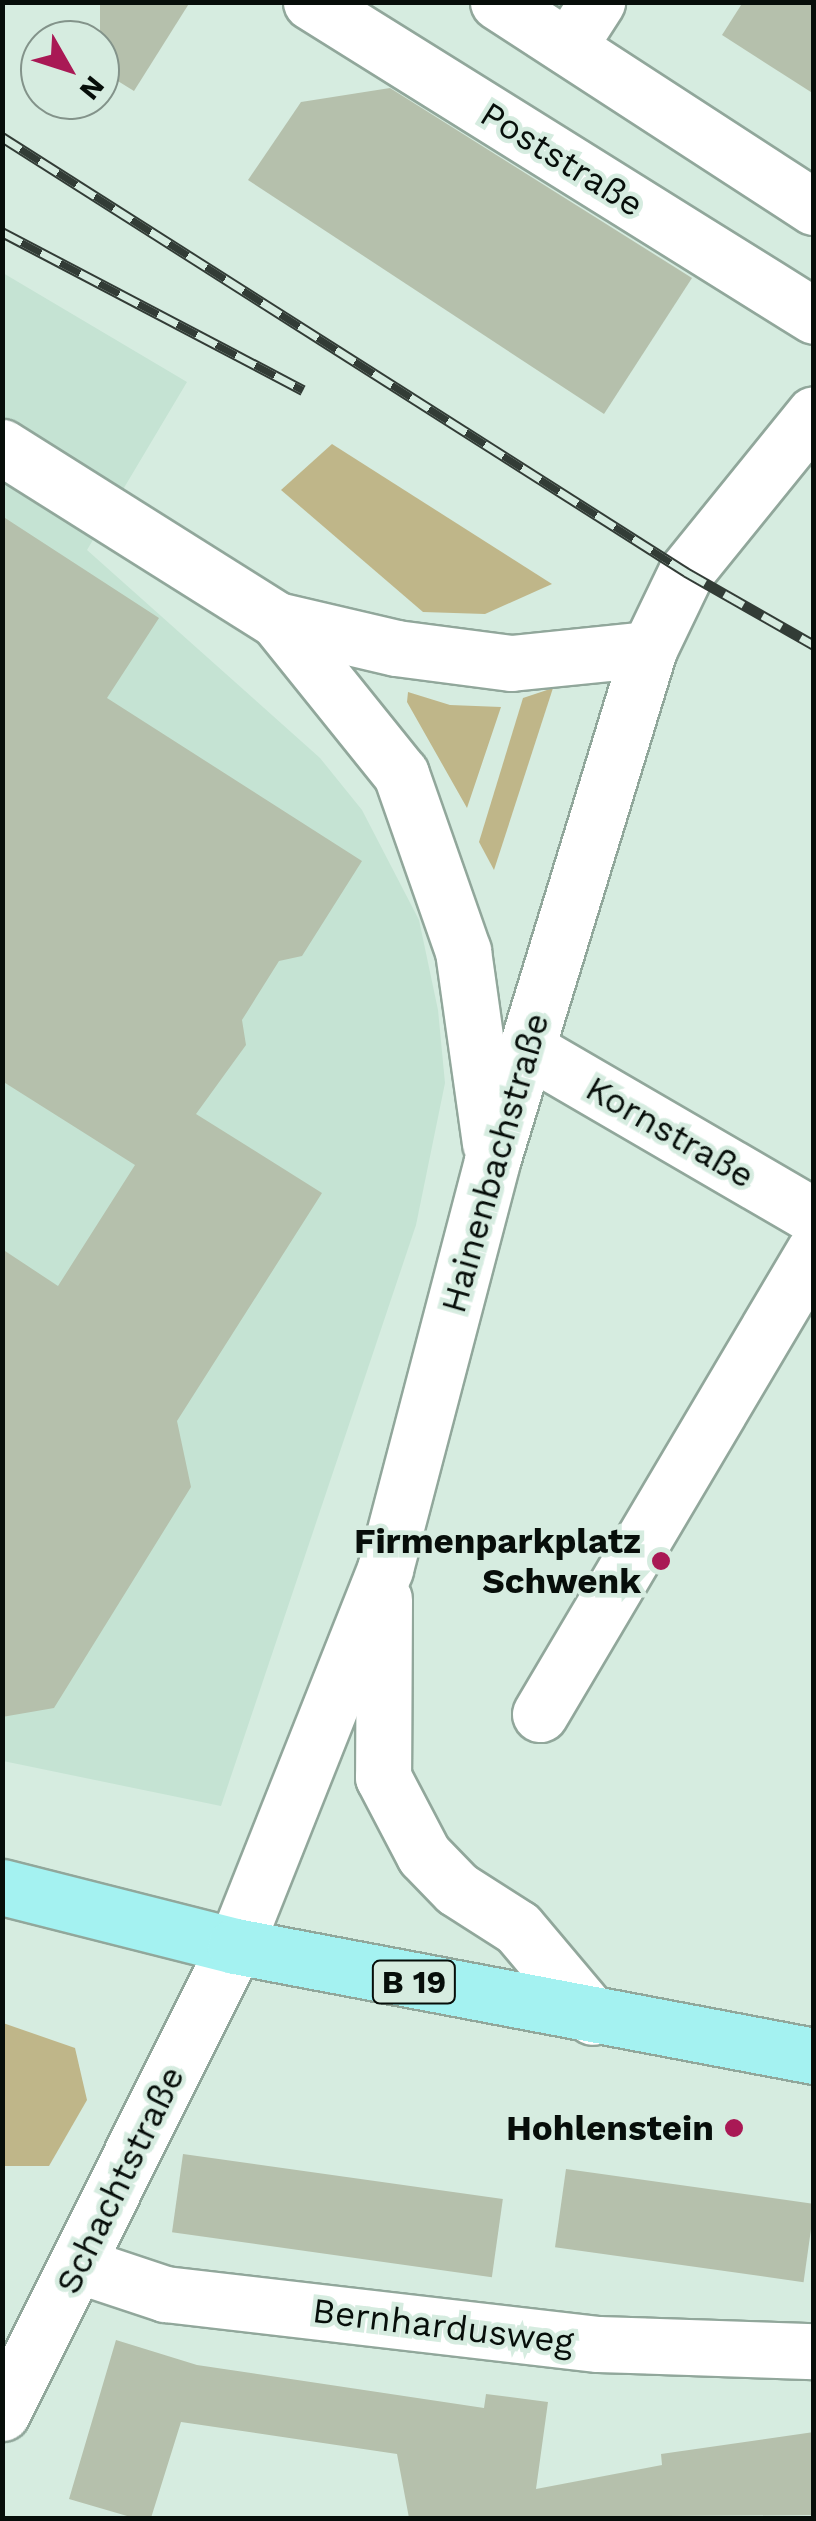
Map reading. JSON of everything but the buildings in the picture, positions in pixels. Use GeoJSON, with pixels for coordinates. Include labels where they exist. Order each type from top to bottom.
{"type":"FeatureCollection","features":[{"type":"Feature","properties":{"kind":"main road","name":"B 19"},"geometry":{"type":"LineString","coordinates":[[2,1887],[235,1946],[592,2018],[814,2056]]}},
{"type":"Feature","properties":{"kind":"street","name":"Poststraße"},"geometry":{"type":"LineString","coordinates":[[311,2],[814,316]]}},
{"type":"Feature","properties":{"kind":"street"},"geometry":{"type":"LineString","coordinates":[[498,2],[582,25],[814,207]]}},
{"type":"Feature","properties":{"kind":"street","name":"Hainenbachstraße"},"geometry":{"type":"LineString","coordinates":[[235,1946],[384,1569],[492,1161],[649,649],[686,572],[814,414]]}},
{"type":"Feature","properties":{"kind":"street"},"geometry":{"type":"LineString","coordinates":[[2,447],[277,620],[396,648],[511,663],[649,649]]}},
{"type":"Feature","properties":{"kind":"street"},"geometry":{"type":"LineString","coordinates":[[277,620],[401,774],[462,951],[492,1161]]}},
{"type":"Feature","properties":{"kind":"street","name":"Kornstraße"},"geometry":{"type":"LineString","coordinates":[[527,1048],[814,1216]]}},
{"type":"Feature","properties":{"kind":"street"},"geometry":{"type":"LineString","coordinates":[[540,1714],[814,1251]]}},
{"type":"Feature","properties":{"kind":"street"},"geometry":{"type":"LineString","coordinates":[[384,1569],[383,1776],[424,1855],[457,1889],[518,1928],[592,2018]]}},
{"type":"Feature","properties":{"kind":"street","name":"Schachtstraße"},"geometry":{"type":"LineString","coordinates":[[2,2414],[235,1946]]}},
{"type":"Feature","properties":{"kind":"street","name":"Bernhardusweg"},"geometry":{"type":"LineString","coordinates":[[78,2265],[165,2294],[598,2344],[814,2352]]}},
{"type":"Feature","properties":{"kind":"shaded area"},"geometry":{"type":"Polygon","coordinates":[[[3,273],[187,382],[87,550],[320,758],[362,810],[419,920],[438,1010],[445,1083],[416,1225],[221,1806],[3,1761],[3,273]]]}},
{"type":"Feature","properties":{"kind":"shaded area"},"geometry":{"type":"Polygon","coordinates":[[[332,444],[552,584],[485,614],[423,612],[281,490],[332,444]]]}},
{"type":"Feature","properties":{"kind":"shaded area"},"geometry":{"type":"Polygon","coordinates":[[[553,688],[494,870],[479,842],[523,698],[553,688]]]}},
{"type":"Feature","properties":{"kind":"shaded area"},"geometry":{"type":"Polygon","coordinates":[[[408,692],[450,705],[501,707],[467,808],[407,702],[408,692]]]}},
{"type":"Feature","properties":{"kind":"shaded area"},"geometry":{"type":"Polygon","coordinates":[[[3,2023],[75,2048],[87,2100],[49,2166],[3,2166],[3,2023]]]}},
{"type":"Feature","properties":{"kind":"railway"},"geometry":{"type":"LineString","coordinates":[[2,137],[686,572],[814,645]]}},
{"type":"Feature","properties":{"kind":"railway"},"geometry":{"type":"LineString","coordinates":[[2,232],[303,390]]}},
{"type":"Feature","properties":{"kind":"place","name":"Firmenparkplatz Schwenk"},"geometry":{"type":"Point","coordinates":[661,1561]}},
{"type":"Feature","properties":{"kind":"place","name":"Hohlenstein"},"geometry":{"type":"Point","coordinates":[734,2128]}}]}
